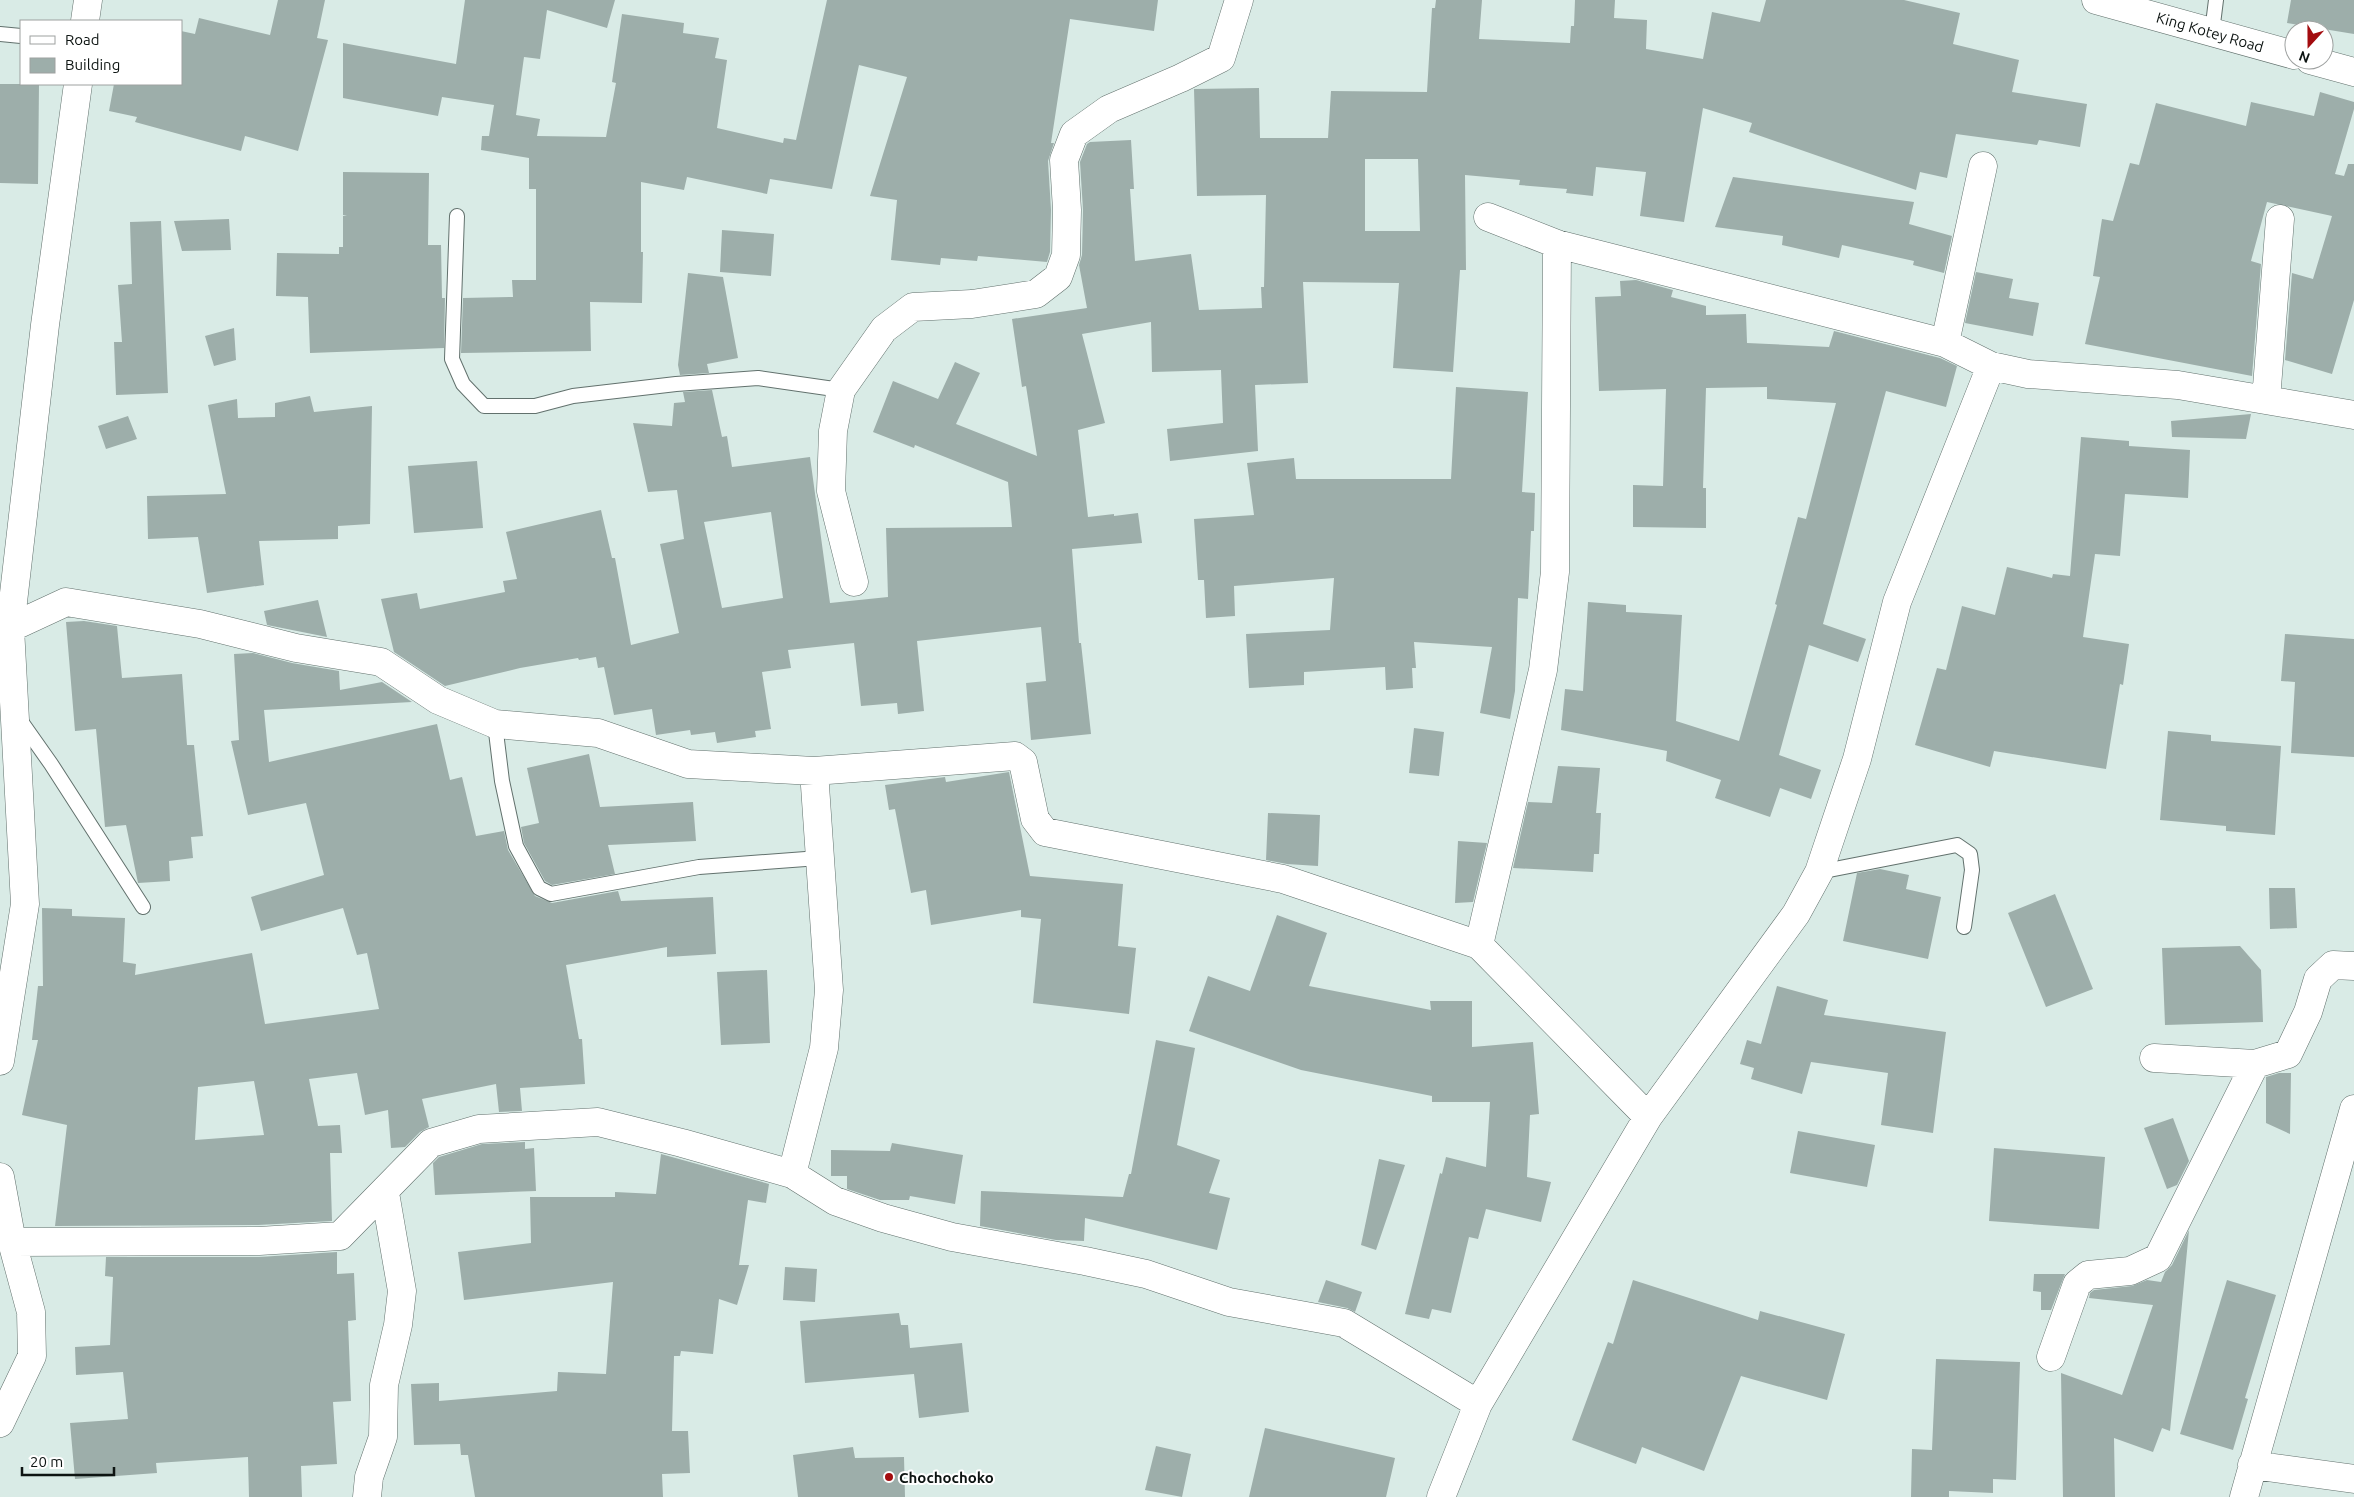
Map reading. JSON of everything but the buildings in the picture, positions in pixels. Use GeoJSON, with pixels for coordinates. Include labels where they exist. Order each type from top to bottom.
{"type":"FeatureCollection","features":[{"type":"Feature","properties":{"kind":"street"},"geometry":{"type":"LineString","coordinates":[[85,20],[88,0]]}},
{"type":"Feature","properties":{"kind":"street"},"geometry":{"type":"LineString","coordinates":[[854,582],[831,492],[833,431],[842,390],[884,329],[913,307],[972,304],[1036,294],[1058,277],[1066,255],[1067,210],[1064,160],[1074,134],[1109,109],[1222,58],[1239,0]]}},
{"type":"Feature","properties":{"kind":"street","name":"King Kotey Road"},"geometry":{"type":"LineString","coordinates":[[2096,0],[2284,52]]}},
{"type":"Feature","properties":{"kind":"street"},"geometry":{"type":"LineString","coordinates":[[2334,67],[2354,72]]}},
{"type":"Feature","properties":{"kind":"street"},"geometry":{"type":"LineString","coordinates":[[0,1061],[24,904],[16,715],[10,628],[45,325],[78,85]]}},
{"type":"Feature","properties":{"kind":"street"},"geometry":{"type":"LineString","coordinates":[[1945,343],[1983,166]]}},
{"type":"Feature","properties":{"kind":"street"},"geometry":{"type":"LineString","coordinates":[[1488,217],[1557,244],[1945,343],[1990,366],[2028,374],[2178,385],[2354,415]]}},
{"type":"Feature","properties":{"kind":"street"},"geometry":{"type":"LineString","coordinates":[[2266,400],[2280,219]]}},
{"type":"Feature","properties":{"kind":"street"},"geometry":{"type":"LineString","coordinates":[[1479,945],[1543,670],[1555,572],[1557,244]]}},
{"type":"Feature","properties":{"kind":"street"},"geometry":{"type":"LineString","coordinates":[[1441,1497],[1478,1404],[1648,1117],[1796,914],[1819,872],[1857,759],[1897,602],[1990,366]]}},
{"type":"Feature","properties":{"kind":"street"},"geometry":{"type":"LineString","coordinates":[[10,628],[66,602],[200,624],[296,648],[381,662],[438,700],[496,724],[598,733],[688,764],[814,771],[1015,756],[1023,762],[1035,819],[1045,832],[1284,879],[1479,945],[1648,1117]]}},
{"type":"Feature","properties":{"kind":"street"},"geometry":{"type":"LineString","coordinates":[[792,1174],[824,1048],[829,990],[814,771]]}},
{"type":"Feature","properties":{"kind":"street"},"geometry":{"type":"LineString","coordinates":[[2154,1058],[2255,1064],[2288,1054],[2308,1012],[2318,978],[2333,965],[2354,966]]}},
{"type":"Feature","properties":{"kind":"street"},"geometry":{"type":"LineString","coordinates":[[2051,1357],[2077,1284],[2088,1275],[2130,1271],[2158,1258],[2255,1064]]}},
{"type":"Feature","properties":{"kind":"street"},"geometry":{"type":"LineString","coordinates":[[2244,1497],[2354,1109]]}},
{"type":"Feature","properties":{"kind":"street"},"geometry":{"type":"LineString","coordinates":[[12,1242],[259,1241],[340,1236],[385,1193],[431,1143],[478,1129],[598,1122],[792,1174],[835,1201],[884,1218],[952,1237],[1146,1274],[1229,1302],[1344,1323],[1478,1404]]}},
{"type":"Feature","properties":{"kind":"street"},"geometry":{"type":"LineString","coordinates":[[0,1177],[12,1242],[31,1312],[32,1356],[0,1423]]}},
{"type":"Feature","properties":{"kind":"street"},"geometry":{"type":"LineString","coordinates":[[367,1497],[369,1477],[383,1437],[384,1385],[398,1325],[402,1291],[385,1193]]}},
{"type":"Feature","properties":{"kind":"street"},"geometry":{"type":"LineString","coordinates":[[2252,1465],[2354,1479]]}},
{"type":"Feature","properties":{"kind":"lane"},"geometry":{"type":"LineString","coordinates":[[2212,32],[2216,0]]}},
{"type":"Feature","properties":{"kind":"lane"},"geometry":{"type":"LineString","coordinates":[[0,34],[20,36]]}},
{"type":"Feature","properties":{"kind":"lane"},"geometry":{"type":"LineString","coordinates":[[456,216],[452,359],[462,384],[484,406],[536,406],[573,396],[676,384],[758,378],[842,390]]}},
{"type":"Feature","properties":{"kind":"lane"},"geometry":{"type":"LineString","coordinates":[[16,715],[51,764],[143,907]]}},
{"type":"Feature","properties":{"kind":"lane"},"geometry":{"type":"LineString","coordinates":[[496,724],[502,781],[516,846],[539,888],[550,894],[699,867],[819,858]]}},
{"type":"Feature","properties":{"kind":"lane"},"geometry":{"type":"LineString","coordinates":[[1819,872],[1957,845],[1970,854],[1972,870],[1964,927]]}},
{"type":"Feature","properties":{"kind":"place","name":"Chochochoko"},"geometry":{"type":"Point","coordinates":[889,1477]}}]}
